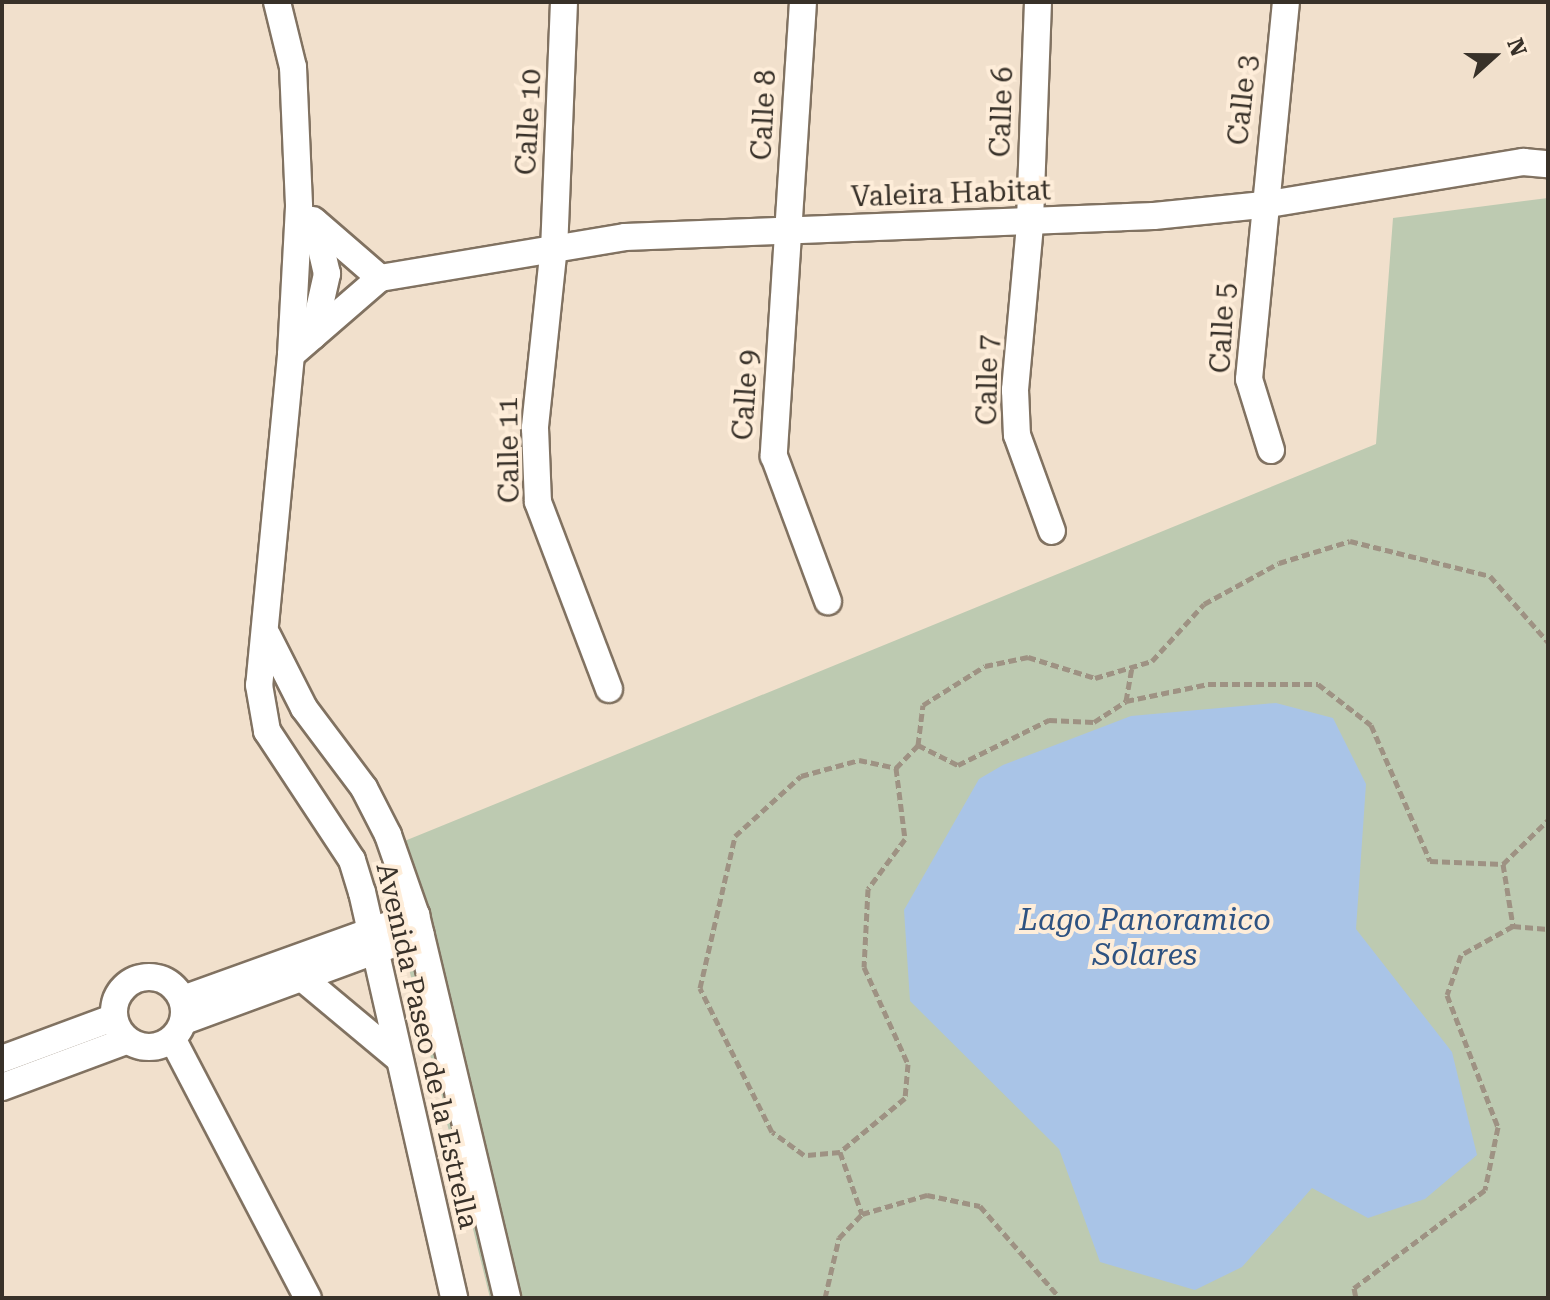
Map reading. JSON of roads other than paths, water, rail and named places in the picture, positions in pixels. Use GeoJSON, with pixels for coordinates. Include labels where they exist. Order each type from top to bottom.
{"type":"FeatureCollection","features":[{"type":"Feature","properties":{"kind":"street"},"geometry":{"type":"LineString","coordinates":[[267,635],[291,355],[307,215],[293,67],[277,2]]}},
{"type":"Feature","properties":{"kind":"street","name":"Calle 10"},"geometry":{"type":"LineString","coordinates":[[554,246],[564,2]]}},
{"type":"Feature","properties":{"kind":"street","name":"Calle 8"},"geometry":{"type":"LineString","coordinates":[[790,231],[803,2]]}},
{"type":"Feature","properties":{"kind":"street","name":"Calle 6"},"geometry":{"type":"LineString","coordinates":[[1030,225],[1038,2]]}},
{"type":"Feature","properties":{"kind":"street","name":"Calle 3"},"geometry":{"type":"LineString","coordinates":[[1263,205],[1286,2]]}},
{"type":"Feature","properties":{"kind":"street","name":"Valeira Habitat"},"geometry":{"type":"LineString","coordinates":[[380,278],[554,246],[625,237],[1030,225],[1263,205],[1536,163],[1548,148]]}},
{"type":"Feature","properties":{"kind":"street","name":"Calle 5"},"geometry":{"type":"LineString","coordinates":[[1263,205],[1249,379],[1271,450]]}},
{"type":"Feature","properties":{"kind":"street"},"geometry":{"type":"LineString","coordinates":[[291,355],[380,278],[307,215]]}},
{"type":"Feature","properties":{"kind":"street"},"geometry":{"type":"LineString","coordinates":[[307,215],[327,274],[313,336]]}},
{"type":"Feature","properties":{"kind":"street","name":"Calle 7"},"geometry":{"type":"LineString","coordinates":[[1030,225],[1015,390],[1017,435],[1052,531]]}},
{"type":"Feature","properties":{"kind":"street","name":"Calle 9"},"geometry":{"type":"LineString","coordinates":[[790,231],[774,456],[828,601]]}},
{"type":"Feature","properties":{"kind":"street","name":"Calle 11"},"geometry":{"type":"LineString","coordinates":[[554,246],[535,428],[538,502],[609,689]]}},
{"type":"Feature","properties":{"kind":"street","name":"Avenida Paseo de la Estrella"},"geometry":{"type":"LineString","coordinates":[[267,635],[304,708],[364,788],[388,835],[418,924],[507,1298]]}},
{"type":"Feature","properties":{"kind":"street","name":"Avenida Paseo de la Estrella"},"geometry":{"type":"LineString","coordinates":[[267,635],[259,685],[267,731],[352,860],[454,1298]]}},
{"type":"Feature","properties":{"kind":"street"},"geometry":{"type":"LineString","coordinates":[[180,1020],[306,979],[371,943],[418,924]]}},
{"type":"Feature","properties":{"kind":"street"},"geometry":{"type":"LineString","coordinates":[[2,1059],[119,1030],[150,1049],[180,1020],[281,963],[371,943]]}},
{"type":"Feature","properties":{"kind":"street"},"geometry":{"type":"LineString","coordinates":[[281,963],[306,979],[398,1058]]}},
{"type":"Feature","properties":{"kind":"street"},"geometry":{"type":"LineString","coordinates":[[119,1030],[118,993],[139,977],[165,980],[180,1020],[308,1298]]}},
{"type":"Feature","properties":{"kind":"street"},"geometry":{"type":"LineString","coordinates":[[2,1087],[119,1030]]}},
{"type":"Feature","properties":{"kind":"water","name":"Lago Panoramico Solares"},"geometry":{"type":"Polygon","coordinates":[[[1276,703],[1333,718],[1366,784],[1356,929],[1452,1052],[1477,1155],[1425,1199],[1368,1218],[1312,1188],[1242,1267],[1195,1290],[1100,1262],[1059,1149],[910,1001],[904,910],[979,779],[1003,765],[1131,716],[1276,703]]]}}]}
